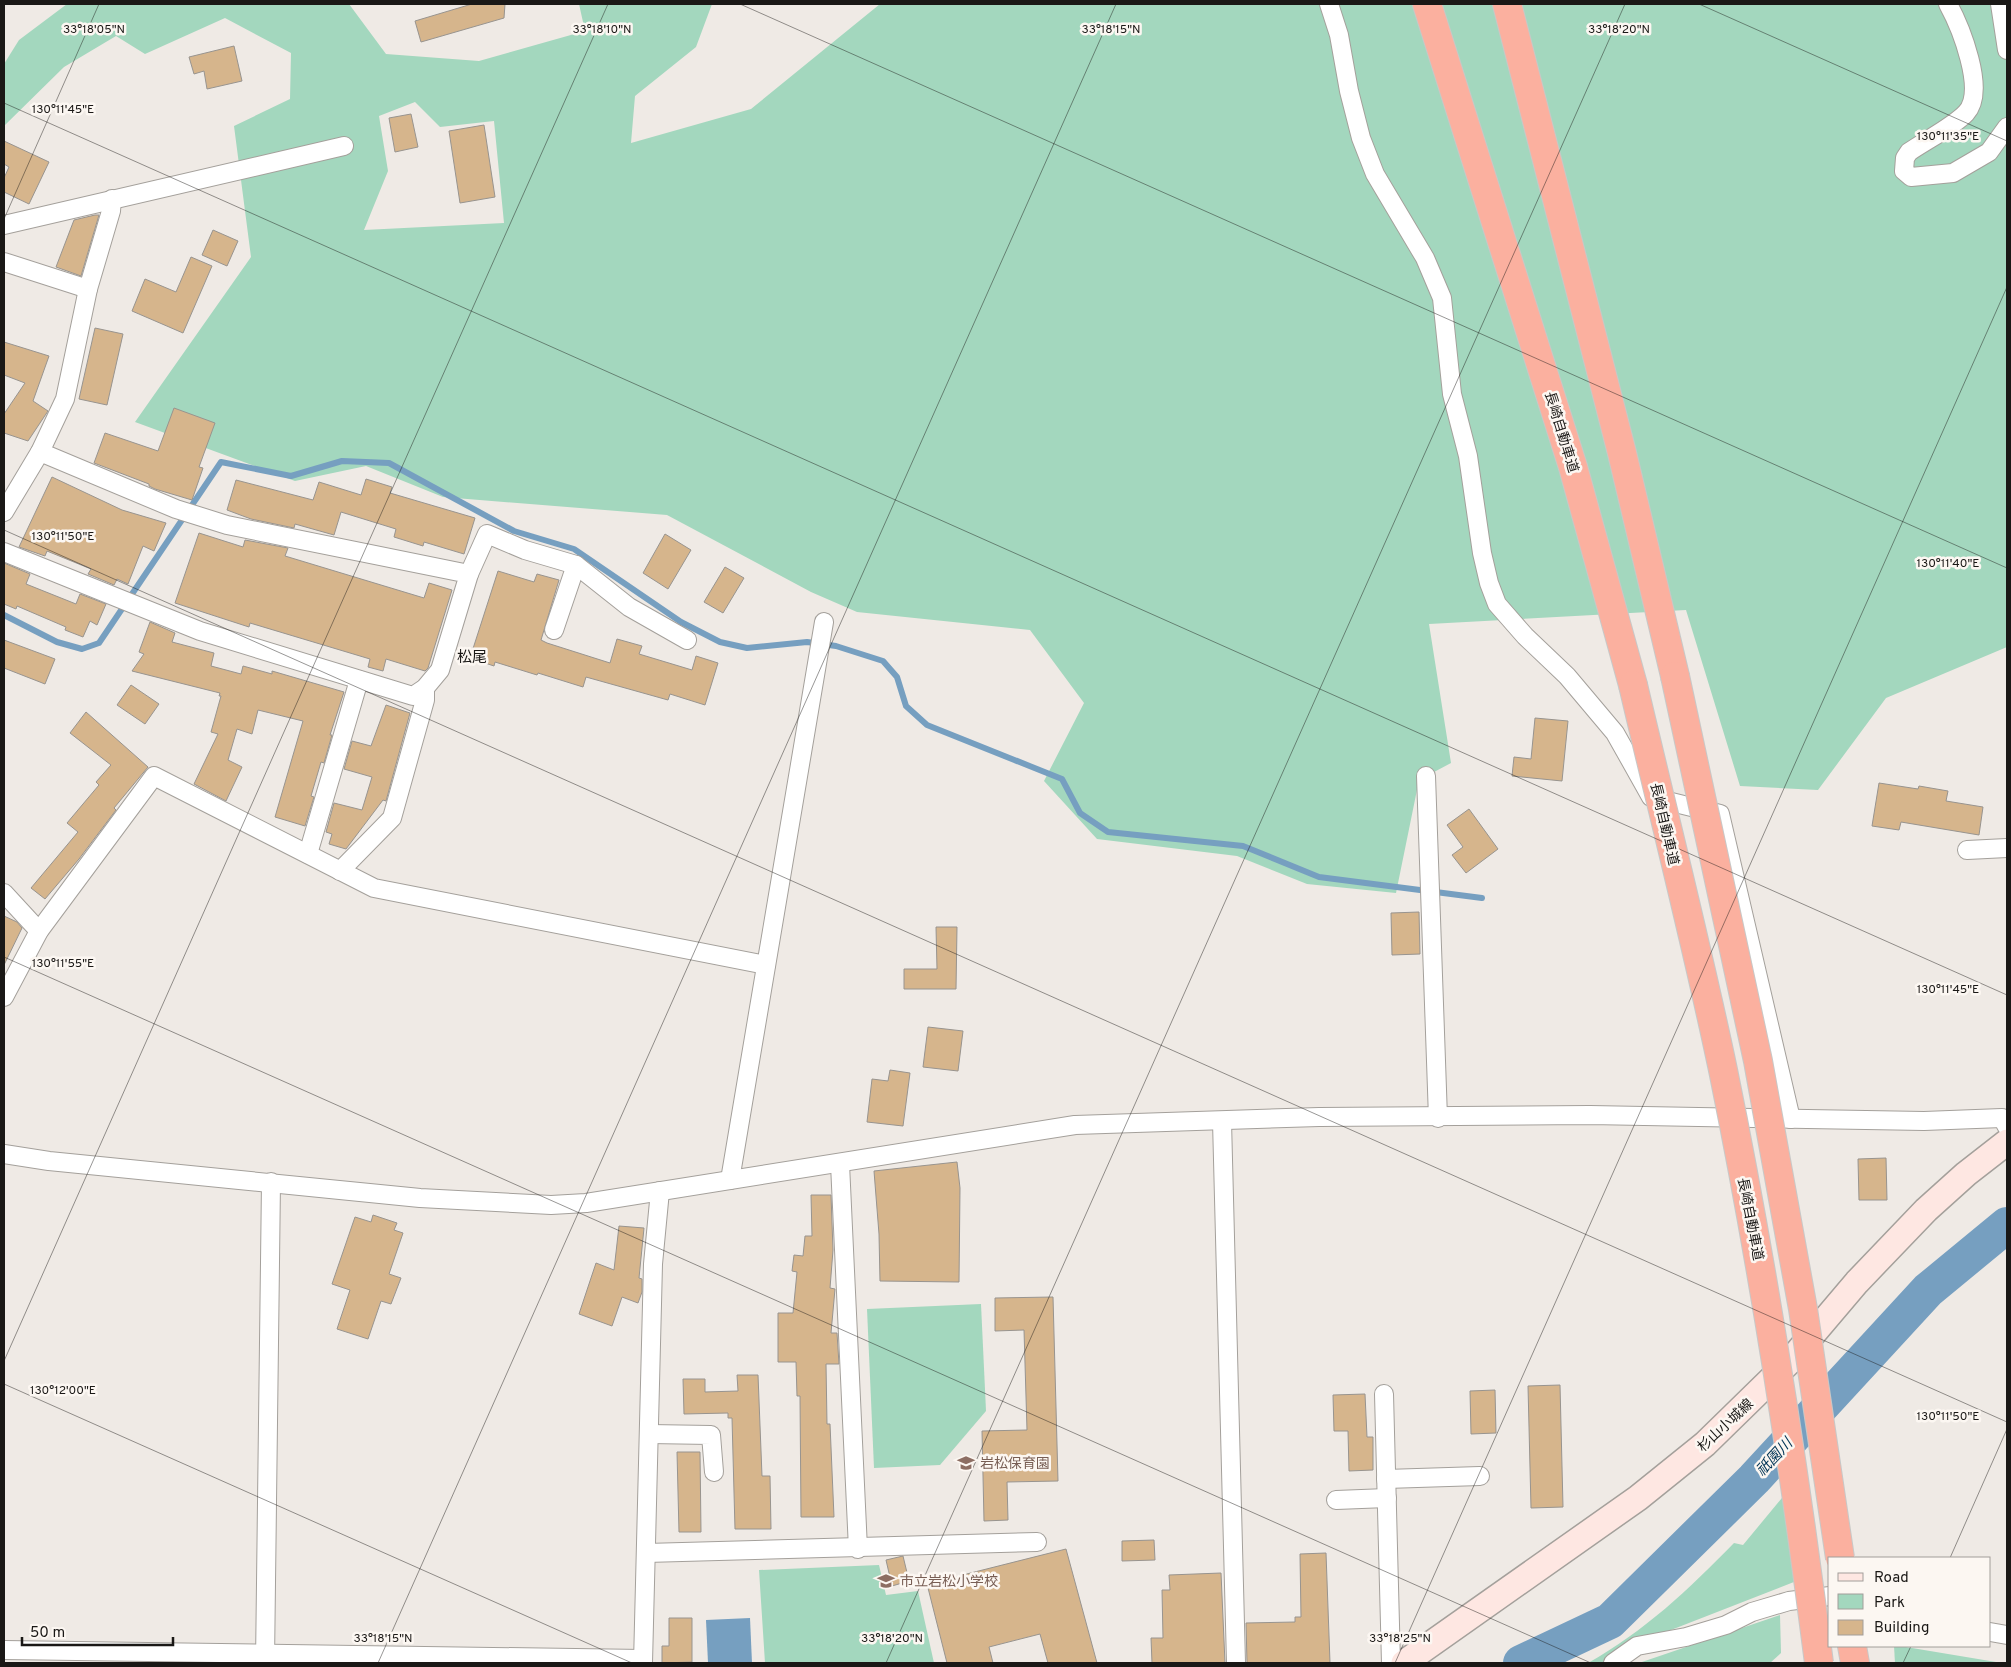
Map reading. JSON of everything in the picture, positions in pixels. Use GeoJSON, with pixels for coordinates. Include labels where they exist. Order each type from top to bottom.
{"type":"FeatureCollection","features":[{"type":"Feature","properties":{"kind":"highway","name":"長崎自動車道"},"geometry":{"type":"LineString","coordinates":[[1427,4],[1573,467],[1633,685],[1723,1070],[1769,1318],[1803,1537],[1819,1663]]}},
{"type":"Feature","properties":{"kind":"highway"},"geometry":{"type":"LineString","coordinates":[[1507,4],[1620,444],[1675,676],[1758,1061],[1802,1309],[1840,1557]]}},
{"type":"Feature","properties":{"kind":"highway"},"geometry":{"type":"LineString","coordinates":[[1852,1647],[1855,1663]]}},
{"type":"Feature","properties":{"kind":"main road","name":"杉山小城線"},"geometry":{"type":"LineString","coordinates":[[1404,1663],[1638,1498],[1705,1444],[1790,1361],[1857,1282],[1926,1210],[1966,1174],[2007,1142]]}},
{"type":"Feature","properties":{"kind":"street"},"geometry":{"type":"LineString","coordinates":[[1329,4],[1339,35],[1349,91],[1361,138],[1375,174],[1425,258],[1442,298],[1452,394],[1468,456],[1482,553],[1489,583],[1497,604],[1525,636],[1567,676],[1615,734],[1650,797],[1720,814],[1791,1119]]}},
{"type":"Feature","properties":{"kind":"street"},"geometry":{"type":"LineString","coordinates":[[1948,4],[1959,24],[1976,86],[1968,112],[1909,152],[1904,171],[1911,177],[1953,174],[1989,152],[2007,127]]}},
{"type":"Feature","properties":{"kind":"street"},"geometry":{"type":"LineString","coordinates":[[2000,4],[2007,50]]}},
{"type":"Feature","properties":{"kind":"street"},"geometry":{"type":"LineString","coordinates":[[4,225],[344,146]]}},
{"type":"Feature","properties":{"kind":"street"},"geometry":{"type":"LineString","coordinates":[[4,512],[40,452],[65,399],[88,289],[111,211],[112,199]]}},
{"type":"Feature","properties":{"kind":"street"},"geometry":{"type":"LineString","coordinates":[[4,262],[88,289]]}},
{"type":"Feature","properties":{"kind":"street"},"geometry":{"type":"LineString","coordinates":[[40,452],[198,517],[227,525],[469,574]]}},
{"type":"Feature","properties":{"kind":"street"},"geometry":{"type":"LineString","coordinates":[[4,552],[200,631],[414,696],[425,688],[440,670],[469,574],[487,534],[525,550],[576,565],[629,607],[687,640]]}},
{"type":"Feature","properties":{"kind":"street"},"geometry":{"type":"LineString","coordinates":[[554,630],[576,565]]}},
{"type":"Feature","properties":{"kind":"street"},"geometry":{"type":"LineString","coordinates":[[730,1180],[823,629]]}},
{"type":"Feature","properties":{"kind":"street"},"geometry":{"type":"LineString","coordinates":[[308,854],[359,680]]}},
{"type":"Feature","properties":{"kind":"street"},"geometry":{"type":"LineString","coordinates":[[340,871],[392,818],[424,700],[425,688]]}},
{"type":"Feature","properties":{"kind":"street"},"geometry":{"type":"LineString","coordinates":[[4,997],[39,931],[154,776],[374,888],[390,893],[766,965]]}},
{"type":"Feature","properties":{"kind":"street"},"geometry":{"type":"LineString","coordinates":[[1426,776],[1438,1118]]}},
{"type":"Feature","properties":{"kind":"street"},"geometry":{"type":"LineString","coordinates":[[1967,850],[2007,848]]}},
{"type":"Feature","properties":{"kind":"street"},"geometry":{"type":"LineString","coordinates":[[4,893],[39,931]]}},
{"type":"Feature","properties":{"kind":"street"},"geometry":{"type":"LineString","coordinates":[[4,1154],[50,1161],[420,1198],[551,1205],[586,1202],[840,1164],[956,1143],[1075,1126],[1319,1118],[1654,1115],[1924,1122],[2005,1118]]}},
{"type":"Feature","properties":{"kind":"street"},"geometry":{"type":"LineString","coordinates":[[1222,1121],[1236,1663]]}},
{"type":"Feature","properties":{"kind":"street"},"geometry":{"type":"LineString","coordinates":[[840,1164],[858,1549]]}},
{"type":"Feature","properties":{"kind":"street"},"geometry":{"type":"LineString","coordinates":[[265,1658],[271,1182]]}},
{"type":"Feature","properties":{"kind":"street"},"geometry":{"type":"LineString","coordinates":[[4,1650],[265,1658],[643,1661],[653,1264],[660,1191]]}},
{"type":"Feature","properties":{"kind":"street"},"geometry":{"type":"LineString","coordinates":[[1384,1394],[1391,1663]]}},
{"type":"Feature","properties":{"kind":"street"},"geometry":{"type":"LineString","coordinates":[[649,1434],[711,1435],[714,1472]]}},
{"type":"Feature","properties":{"kind":"street"},"geometry":{"type":"LineString","coordinates":[[1386,1479],[1480,1476]]}},
{"type":"Feature","properties":{"kind":"street"},"geometry":{"type":"LineString","coordinates":[[1336,1500],[1387,1498]]}},
{"type":"Feature","properties":{"kind":"street"},"geometry":{"type":"LineString","coordinates":[[646,1553],[858,1549],[1037,1542]]}},
{"type":"Feature","properties":{"kind":"street"},"geometry":{"type":"LineString","coordinates":[[1613,1663],[1637,1646],[1694,1635],[1726,1625],[1752,1612],[1789,1601],[1828,1596]]}},
{"type":"Feature","properties":{"kind":"street"},"geometry":{"type":"LineString","coordinates":[[1991,1632],[2007,1635]]}},
{"type":"Feature","properties":{"kind":"green space"},"geometry":{"type":"Polygon","coordinates":[[[67,4],[349,4],[386,54],[479,61],[585,31],[579,4],[712,4],[696,47],[635,96],[631,143],[751,109],[880,4],[2007,4],[2007,647],[1886,698],[1818,790],[1740,786],[1686,610],[1429,624],[1451,763],[1419,780],[1396,893],[1307,884],[1237,856],[1097,839],[1044,781],[1084,703],[1030,630],[857,612],[811,592],[667,515],[443,497],[366,466],[295,481],[135,422],[251,257],[234,126],[290,99],[291,53],[225,18],[145,54],[116,36],[64,67],[4,126],[4,64],[19,40],[67,4]],[[415,102],[379,116],[388,171],[364,230],[504,223],[494,121],[440,127],[415,102]]]}},
{"type":"Feature","properties":{"kind":"green space"},"geometry":{"type":"Polygon","coordinates":[[[981,1304],[986,1411],[940,1465],[874,1468],[867,1309],[981,1304]]]}},
{"type":"Feature","properties":{"kind":"green space"},"geometry":{"type":"Polygon","coordinates":[[[1786,1493],[1799,1580],[1653,1637],[1616,1663],[1588,1663],[1609,1651],[1665,1609],[1734,1543],[1743,1545],[1786,1493]]]}},
{"type":"Feature","properties":{"kind":"green space"},"geometry":{"type":"Polygon","coordinates":[[[879,1565],[886,1595],[918,1591],[934,1663],[765,1663],[759,1570],[879,1565]]]}},
{"type":"Feature","properties":{"kind":"green space"},"geometry":{"type":"Polygon","coordinates":[[[1780,1615],[1781,1653],[1770,1663],[1639,1663],[1780,1615]]]}},
{"type":"Feature","properties":{"kind":"green space"},"geometry":{"type":"Polygon","coordinates":[[[1894,1647],[1906,1647],[2002,1663],[1895,1663],[1894,1647]]]}},
{"type":"Feature","properties":{"kind":"water"},"geometry":{"type":"Polygon","coordinates":[[[750,1618],[752,1663],[708,1663],[706,1620],[750,1618]]]}},
{"type":"Feature","properties":{"kind":"building"},"geometry":{"type":"Polygon","coordinates":[[[472,4],[505,4],[504,18],[421,42],[415,21],[472,4]]]}},
{"type":"Feature","properties":{"kind":"building"},"geometry":{"type":"Polygon","coordinates":[[[234,46],[242,81],[207,89],[204,71],[194,74],[189,57],[234,46]]]}},
{"type":"Feature","properties":{"kind":"building"},"geometry":{"type":"Polygon","coordinates":[[[411,114],[418,147],[395,152],[389,118],[411,114]]]}},
{"type":"Feature","properties":{"kind":"building"},"geometry":{"type":"Polygon","coordinates":[[[484,125],[495,197],[460,203],[449,131],[484,125]]]}},
{"type":"Feature","properties":{"kind":"building"},"geometry":{"type":"Polygon","coordinates":[[[4,141],[49,162],[29,204],[4,192],[4,178],[9,167],[4,164],[4,141]]]}},
{"type":"Feature","properties":{"kind":"building"},"geometry":{"type":"Polygon","coordinates":[[[99,215],[81,276],[56,267],[74,220],[99,215]]]}},
{"type":"Feature","properties":{"kind":"building"},"geometry":{"type":"Polygon","coordinates":[[[213,230],[238,241],[227,266],[202,255],[213,230]]]}},
{"type":"Feature","properties":{"kind":"building"},"geometry":{"type":"Polygon","coordinates":[[[191,257],[212,266],[183,333],[132,311],[145,279],[176,292],[191,257]]]}},
{"type":"Feature","properties":{"kind":"building"},"geometry":{"type":"Polygon","coordinates":[[[95,328],[123,334],[107,405],[79,399],[95,328]]]}},
{"type":"Feature","properties":{"kind":"building"},"geometry":{"type":"Polygon","coordinates":[[[4,342],[49,356],[33,401],[48,411],[28,441],[4,433],[4,414],[25,383],[4,375],[4,342]]]}},
{"type":"Feature","properties":{"kind":"building"},"geometry":{"type":"Polygon","coordinates":[[[174,408],[215,423],[199,467],[203,468],[192,500],[155,489],[149,486],[149,484],[94,463],[105,433],[158,451],[174,408]]]}},
{"type":"Feature","properties":{"kind":"building"},"geometry":{"type":"Polygon","coordinates":[[[52,477],[122,510],[166,523],[154,551],[143,546],[128,584],[117,579],[114,585],[88,574],[91,569],[47,551],[45,556],[19,547],[52,477]]]}},
{"type":"Feature","properties":{"kind":"building"},"geometry":{"type":"Polygon","coordinates":[[[366,479],[392,487],[390,493],[475,518],[464,554],[424,542],[423,546],[394,537],[396,529],[341,512],[334,535],[295,524],[294,528],[251,519],[227,510],[236,480],[313,500],[319,482],[361,495],[366,479]]]}},
{"type":"Feature","properties":{"kind":"building"},"geometry":{"type":"Polygon","coordinates":[[[199,533],[243,547],[245,540],[288,548],[285,556],[424,598],[429,583],[452,590],[428,668],[425,671],[386,659],[383,671],[368,667],[370,659],[250,623],[249,627],[175,603],[199,533]]]}},
{"type":"Feature","properties":{"kind":"building"},"geometry":{"type":"Polygon","coordinates":[[[665,534],[691,550],[668,589],[643,573],[665,534]]]}},
{"type":"Feature","properties":{"kind":"building"},"geometry":{"type":"Polygon","coordinates":[[[4,563],[30,574],[26,584],[76,604],[80,594],[106,604],[97,625],[90,621],[83,637],[65,630],[66,627],[17,606],[16,609],[4,604],[4,563]]]}},
{"type":"Feature","properties":{"kind":"building"},"geometry":{"type":"Polygon","coordinates":[[[725,567],[744,578],[723,613],[704,602],[725,567]]]}},
{"type":"Feature","properties":{"kind":"building"},"geometry":{"type":"Polygon","coordinates":[[[498,571],[534,582],[537,574],[559,580],[541,640],[547,643],[610,663],[617,639],[642,646],[639,654],[692,670],[696,656],[718,663],[705,705],[670,694],[668,700],[586,677],[583,687],[538,673],[537,675],[495,662],[494,666],[470,658],[498,571]]]}},
{"type":"Feature","properties":{"kind":"building"},"geometry":{"type":"Polygon","coordinates":[[[150,622],[175,633],[172,642],[214,653],[211,666],[241,674],[243,666],[272,674],[272,671],[344,692],[330,735],[332,735],[324,763],[321,762],[311,796],[314,797],[305,826],[275,817],[303,721],[258,710],[252,734],[237,729],[228,760],[242,767],[226,801],[194,784],[218,734],[211,732],[221,696],[219,696],[220,693],[132,671],[144,654],[139,652],[150,622]]]}},
{"type":"Feature","properties":{"kind":"building"},"geometry":{"type":"Polygon","coordinates":[[[4,640],[55,659],[45,684],[4,668],[4,640]]]}},
{"type":"Feature","properties":{"kind":"building"},"geometry":{"type":"Polygon","coordinates":[[[131,685],[159,704],[145,724],[117,705],[131,685]]]}},
{"type":"Feature","properties":{"kind":"building"},"geometry":{"type":"Polygon","coordinates":[[[386,705],[410,713],[386,801],[383,800],[346,849],[329,844],[332,834],[326,832],[334,803],[362,810],[372,777],[344,769],[352,741],[371,746],[386,705]]]}},
{"type":"Feature","properties":{"kind":"building"},"geometry":{"type":"Polygon","coordinates":[[[86,712],[148,767],[114,808],[116,810],[79,859],[45,899],[31,888],[78,832],[67,823],[99,785],[96,782],[111,765],[70,733],[86,712]]]}},
{"type":"Feature","properties":{"kind":"building"},"geometry":{"type":"Polygon","coordinates":[[[1535,718],[1568,721],[1562,781],[1512,776],[1514,757],[1531,759],[1535,718]]]}},
{"type":"Feature","properties":{"kind":"building"},"geometry":{"type":"Polygon","coordinates":[[[1879,783],[1918,789],[1919,786],[1948,791],[1946,801],[1983,807],[1979,835],[1901,822],[1899,830],[1872,826],[1879,783]]]}},
{"type":"Feature","properties":{"kind":"building"},"geometry":{"type":"Polygon","coordinates":[[[1469,809],[1498,849],[1466,873],[1452,855],[1463,847],[1447,825],[1469,809]]]}},
{"type":"Feature","properties":{"kind":"building"},"geometry":{"type":"Polygon","coordinates":[[[1419,912],[1420,954],[1392,955],[1391,913],[1419,912]]]}},
{"type":"Feature","properties":{"kind":"building"},"geometry":{"type":"Polygon","coordinates":[[[4,916],[17,922],[22,928],[4,965],[4,916]]]}},
{"type":"Feature","properties":{"kind":"building"},"geometry":{"type":"Polygon","coordinates":[[[936,927],[957,927],[956,989],[904,989],[904,969],[937,969],[936,927]]]}},
{"type":"Feature","properties":{"kind":"building"},"geometry":{"type":"Polygon","coordinates":[[[928,1027],[963,1031],[958,1071],[923,1067],[928,1027]]]}},
{"type":"Feature","properties":{"kind":"building"},"geometry":{"type":"Polygon","coordinates":[[[890,1070],[910,1073],[903,1126],[867,1122],[872,1079],[888,1081],[890,1070]]]}},
{"type":"Feature","properties":{"kind":"building"},"geometry":{"type":"Polygon","coordinates":[[[1886,1158],[1887,1200],[1859,1200],[1858,1159],[1886,1158]]]}},
{"type":"Feature","properties":{"kind":"building"},"geometry":{"type":"Polygon","coordinates":[[[957,1162],[960,1188],[959,1282],[880,1281],[879,1234],[874,1171],[957,1162]]]}},
{"type":"Feature","properties":{"kind":"building"},"geometry":{"type":"Polygon","coordinates":[[[811,1195],[831,1195],[833,1250],[830,1288],[835,1289],[831,1333],[837,1333],[839,1364],[826,1364],[827,1424],[830,1424],[834,1517],[801,1517],[800,1396],[797,1396],[796,1362],[778,1362],[778,1313],[793,1313],[797,1272],[792,1271],[794,1255],[803,1256],[805,1236],[812,1236],[811,1195]]]}},
{"type":"Feature","properties":{"kind":"building"},"geometry":{"type":"Polygon","coordinates":[[[373,1215],[397,1223],[394,1230],[403,1233],[389,1274],[401,1278],[391,1304],[381,1301],[368,1339],[337,1329],[350,1290],[332,1284],[355,1217],[371,1222],[373,1215]]]}},
{"type":"Feature","properties":{"kind":"building"},"geometry":{"type":"Polygon","coordinates":[[[619,1226],[644,1228],[639,1278],[642,1279],[642,1292],[638,1303],[622,1297],[612,1326],[579,1314],[596,1263],[614,1270],[619,1226]]]}},
{"type":"Feature","properties":{"kind":"building"},"geometry":{"type":"Polygon","coordinates":[[[1053,1297],[1058,1481],[1007,1482],[1008,1520],[984,1521],[982,1431],[1027,1430],[1024,1330],[995,1331],[995,1298],[1053,1297]]]}},
{"type":"Feature","properties":{"kind":"building"},"geometry":{"type":"Polygon","coordinates":[[[737,1375],[758,1375],[762,1476],[770,1476],[771,1529],[735,1529],[732,1418],[728,1418],[728,1413],[684,1414],[683,1379],[705,1379],[705,1392],[738,1391],[737,1375]]]}},
{"type":"Feature","properties":{"kind":"building"},"geometry":{"type":"Polygon","coordinates":[[[1560,1385],[1563,1507],[1531,1508],[1528,1386],[1560,1385]]]}},
{"type":"Feature","properties":{"kind":"building"},"geometry":{"type":"Polygon","coordinates":[[[1495,1390],[1496,1433],[1471,1434],[1470,1391],[1495,1390]]]}},
{"type":"Feature","properties":{"kind":"building"},"geometry":{"type":"Polygon","coordinates":[[[1365,1394],[1367,1437],[1373,1437],[1373,1470],[1349,1471],[1348,1431],[1334,1431],[1333,1395],[1365,1394]]]}},
{"type":"Feature","properties":{"kind":"building"},"geometry":{"type":"Polygon","coordinates":[[[677,1452],[700,1452],[701,1532],[679,1532],[677,1452]]]}},
{"type":"Feature","properties":{"kind":"building"},"geometry":{"type":"Polygon","coordinates":[[[1154,1540],[1155,1560],[1122,1561],[1122,1541],[1154,1540]]]}},
{"type":"Feature","properties":{"kind":"building"},"geometry":{"type":"Polygon","coordinates":[[[1066,1549],[1097,1663],[1048,1663],[1040,1634],[989,1647],[993,1663],[947,1663],[927,1584],[1066,1549]]]}},
{"type":"Feature","properties":{"kind":"building"},"geometry":{"type":"Polygon","coordinates":[[[1326,1553],[1330,1663],[1247,1663],[1246,1623],[1295,1622],[1295,1617],[1301,1617],[1300,1554],[1326,1553]]]}},
{"type":"Feature","properties":{"kind":"building"},"geometry":{"type":"Polygon","coordinates":[[[903,1556],[909,1581],[892,1586],[886,1560],[903,1556]]]}},
{"type":"Feature","properties":{"kind":"building"},"geometry":{"type":"Polygon","coordinates":[[[1221,1573],[1225,1663],[1152,1663],[1151,1638],[1163,1638],[1162,1590],[1170,1590],[1169,1575],[1221,1573]]]}},
{"type":"Feature","properties":{"kind":"building"},"geometry":{"type":"Polygon","coordinates":[[[669,1618],[692,1618],[692,1662],[662,1663],[662,1646],[669,1646],[669,1618]]]}},
{"type":"Feature","properties":{"kind":"waterway"},"geometry":{"type":"LineString","coordinates":[[4,615],[57,642],[82,649],[99,643],[221,462],[291,476],[342,461],[389,463],[514,531],[574,549],[681,622],[720,642],[747,648],[807,642],[836,646],[883,661],[897,677],[906,706],[927,725],[1062,779],[1080,813],[1108,832],[1243,846],[1319,877],[1482,898]]}},
{"type":"Feature","properties":{"kind":"waterway","name":"祇園川"},"geometry":{"type":"LineString","coordinates":[[1521,1663],[1610,1621],[1754,1479],[1928,1290],[2007,1225]]}},
{"type":"Feature","properties":{"kind":"place","name":"岩松保育園"},"geometry":{"type":"Point","coordinates":[966,1463]}},
{"type":"Feature","properties":{"kind":"place","name":"市立岩松小学校"},"geometry":{"type":"Point","coordinates":[886,1581]}},
{"type":"Feature","properties":{"kind":"district","name":"松尾"},"geometry":{"type":"Point","coordinates":[472,657]}}]}
